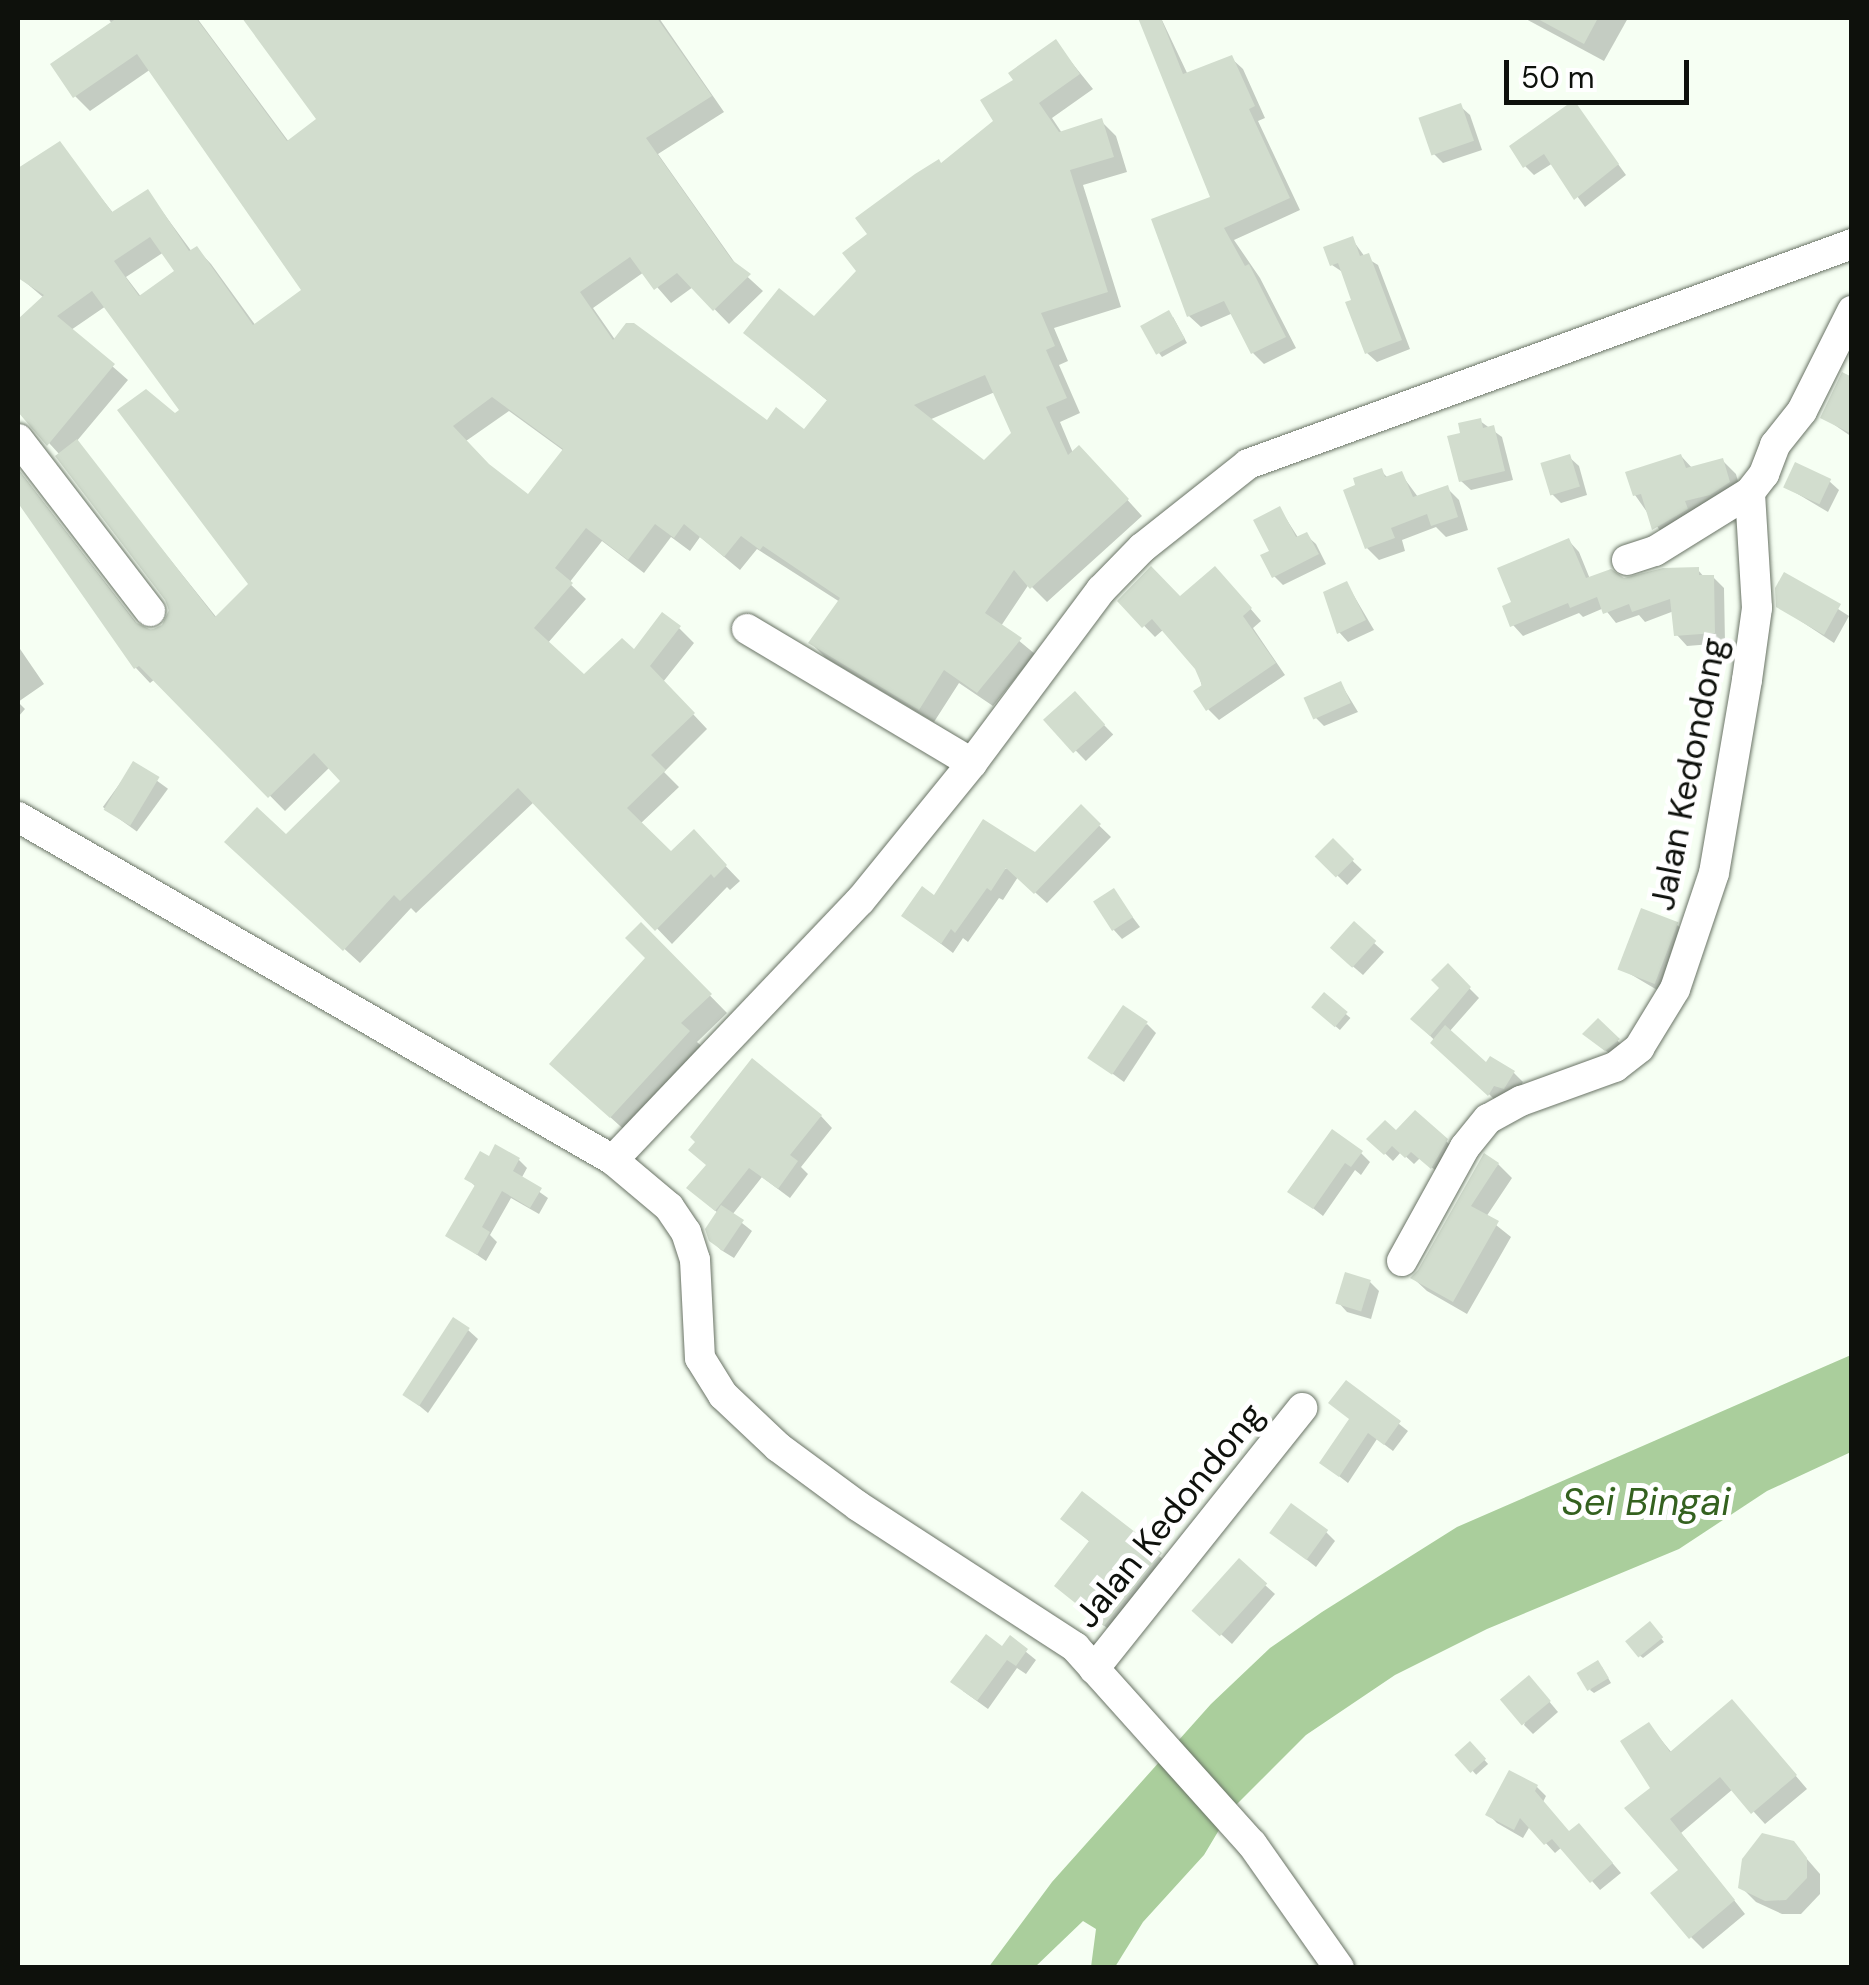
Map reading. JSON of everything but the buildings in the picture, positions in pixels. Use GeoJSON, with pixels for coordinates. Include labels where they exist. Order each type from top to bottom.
{"type":"FeatureCollection","features":[{"type":"Feature","properties":{"kind":"street"},"geometry":{"type":"LineString","coordinates":[[613,1160],[860,901],[972,763],[1101,590],[1142,548],[1248,464],[1852,244]]}},
{"type":"Feature","properties":{"kind":"street"},"geometry":{"type":"LineString","coordinates":[[1627,560],[1655,551],[1750,492],[1764,474],[1775,445],[1802,411],[1852,312]]}},
{"type":"Feature","properties":{"kind":"street"},"geometry":{"type":"LineString","coordinates":[[18,439],[150,611]]}},
{"type":"Feature","properties":{"kind":"street","name":"Jalan Kedondong"},"geometry":{"type":"LineString","coordinates":[[1402,1262],[1465,1147],[1488,1119],[1521,1101],[1616,1067],[1639,1048],[1675,989],[1714,873],[1747,680],[1757,608],[1750,492]]}},
{"type":"Feature","properties":{"kind":"street"},"geometry":{"type":"LineString","coordinates":[[746,629],[972,763]]}},
{"type":"Feature","properties":{"kind":"street"},"geometry":{"type":"LineString","coordinates":[[18,817],[613,1160],[670,1207],[686,1232],[695,1260],[700,1358],[723,1395],[749,1423],[917,1546],[1075,1648],[1252,1844],[1339,1968]]}},
{"type":"Feature","properties":{"kind":"street","name":"Jalan Kedondong"},"geometry":{"type":"LineString","coordinates":[[1104,1679],[1302,1408]]}},
{"type":"Feature","properties":{"kind":"water","name":"Sei Bingai"},"geometry":{"type":"Polygon","coordinates":[[[1851,1355],[1851,1452],[1767,1491],[1679,1549],[1487,1629],[1395,1675],[1306,1735],[1231,1810],[1204,1855],[1143,1922],[1115,1967],[1091,1967],[1096,1929],[1083,1921],[1035,1967],[988,1968],[1052,1882],[1211,1704],[1270,1648],[1457,1527],[1851,1355]]]}}]}
